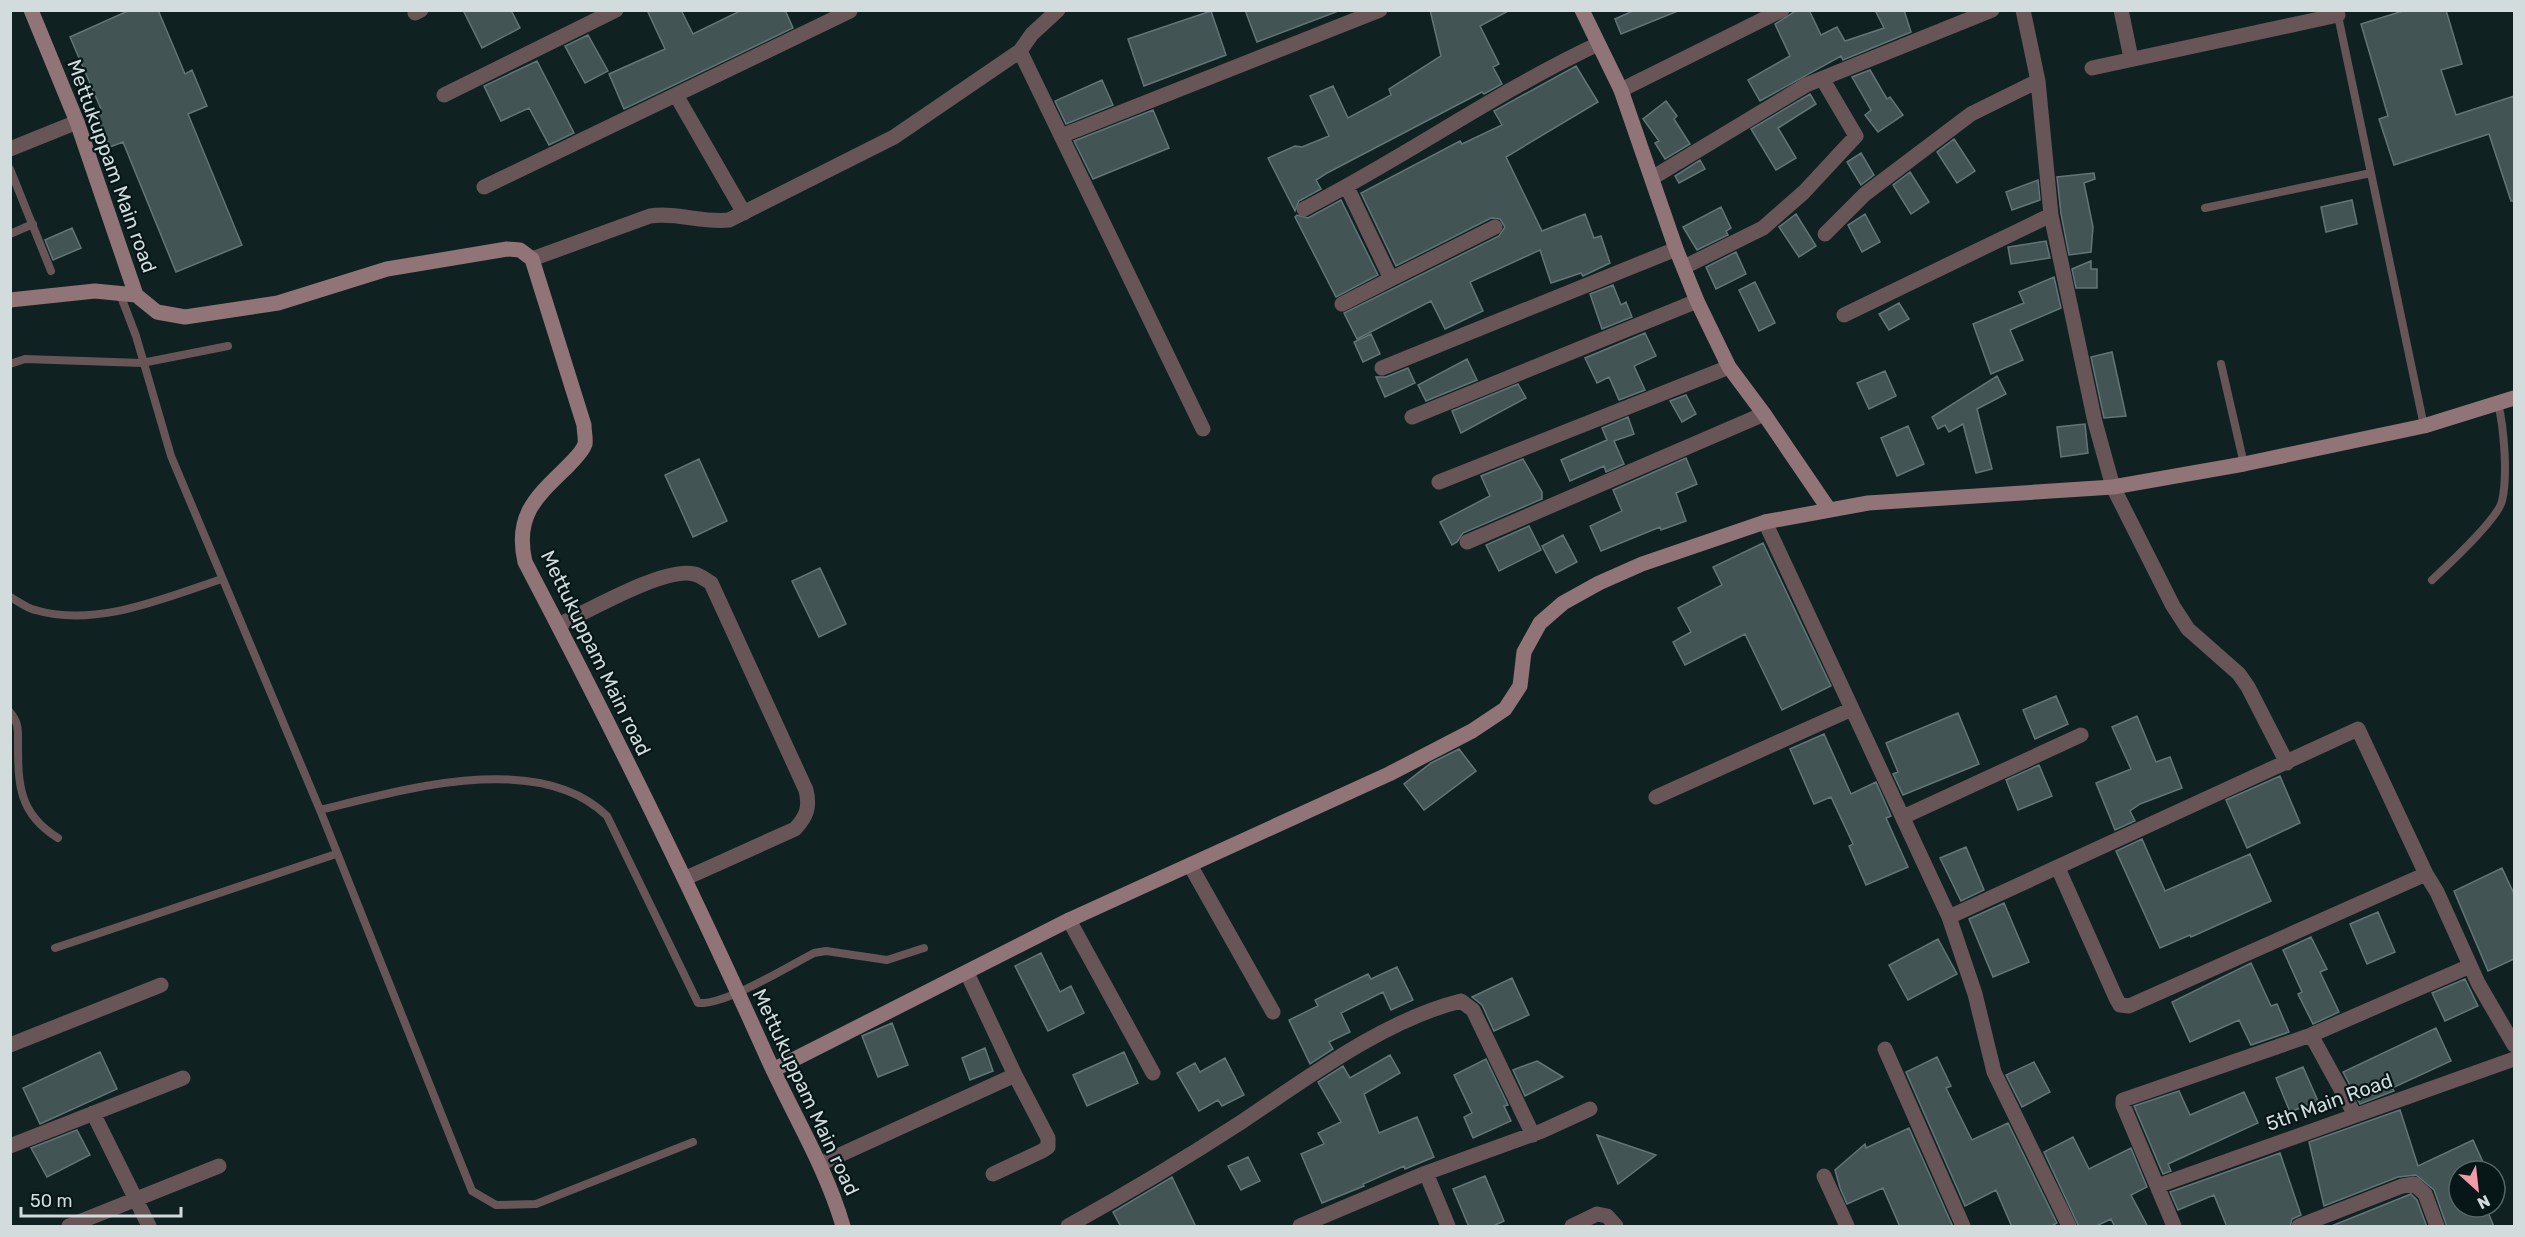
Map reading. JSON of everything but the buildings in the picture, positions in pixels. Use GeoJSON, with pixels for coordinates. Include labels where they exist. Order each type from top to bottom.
{"type":"FeatureCollection","features":[{"type":"Feature","properties":{"kind":"street","name":"Mettukuppam Main road"},"geometry":{"type":"LineString","coordinates":[[31,10],[77,122],[136,295],[157,312],[185,317],[278,303],[387,269],[515,248],[532,260],[584,425],[586,442],[579,455],[536,497],[524,521],[521,543],[525,562],[686,878],[773,1071],[820,1164],[843,1227]]}},
{"type":"Feature","properties":{"kind":"street"},"geometry":{"type":"LineString","coordinates":[[444,95],[616,10]]}},
{"type":"Feature","properties":{"kind":"street"},"geometry":{"type":"LineString","coordinates":[[532,260],[663,213],[712,222],[729,220],[744,213],[894,137],[1020,51],[1032,34],[1058,10]]}},
{"type":"Feature","properties":{"kind":"street"},"geometry":{"type":"LineString","coordinates":[[1061,136],[1380,10]]}},
{"type":"Feature","properties":{"kind":"street"},"geometry":{"type":"LineString","coordinates":[[1582,10],[1621,90],[1676,249],[1697,301],[1729,367],[1828,508]]}},
{"type":"Feature","properties":{"kind":"street"},"geometry":{"type":"LineString","coordinates":[[1621,90],[1782,10]]}},
{"type":"Feature","properties":{"kind":"street"},"geometry":{"type":"LineString","coordinates":[[1652,178],[1806,86],[1992,10]]}},
{"type":"Feature","properties":{"kind":"street"},"geometry":{"type":"LineString","coordinates":[[2023,10],[2038,81],[2051,215],[2095,422],[2114,487],[2173,606],[2188,629],[2239,674],[2263,714],[2287,763]]}},
{"type":"Feature","properties":{"kind":"street"},"geometry":{"type":"LineString","coordinates":[[2121,10],[2131,58]]}},
{"type":"Feature","properties":{"kind":"street"},"geometry":{"type":"LineString","coordinates":[[484,187],[850,11]]}},
{"type":"Feature","properties":{"kind":"street"},"geometry":{"type":"LineString","coordinates":[[2092,68],[2338,13]]}},
{"type":"Feature","properties":{"kind":"street"},"geometry":{"type":"LineString","coordinates":[[1304,209],[1347,187],[1554,65],[1598,44]]}},
{"type":"Feature","properties":{"kind":"street"},"geometry":{"type":"LineString","coordinates":[[1020,51],[1203,429]]}},
{"type":"Feature","properties":{"kind":"street"},"geometry":{"type":"LineString","coordinates":[[1684,267],[1763,228],[1804,192],[1856,136],[1823,80]]}},
{"type":"Feature","properties":{"kind":"street"},"geometry":{"type":"LineString","coordinates":[[1825,234],[1866,194],[1971,114],[2038,81]]}},
{"type":"Feature","properties":{"kind":"street"},"geometry":{"type":"LineString","coordinates":[[676,95],[744,213]]}},
{"type":"Feature","properties":{"kind":"street"},"geometry":{"type":"LineString","coordinates":[[10,149],[77,122]]}},
{"type":"Feature","properties":{"kind":"street"},"geometry":{"type":"LineString","coordinates":[[1347,187],[1391,279]]}},
{"type":"Feature","properties":{"kind":"street"},"geometry":{"type":"LineString","coordinates":[[1844,315],[2051,215]]}},
{"type":"Feature","properties":{"kind":"street"},"geometry":{"type":"LineString","coordinates":[[1342,304],[1495,227]]}},
{"type":"Feature","properties":{"kind":"street"},"geometry":{"type":"LineString","coordinates":[[1382,368],[1676,249]]}},
{"type":"Feature","properties":{"kind":"street"},"geometry":{"type":"LineString","coordinates":[[10,300],[95,291],[136,295]]}},
{"type":"Feature","properties":{"kind":"street"},"geometry":{"type":"LineString","coordinates":[[1412,417],[1697,301]]}},
{"type":"Feature","properties":{"kind":"street"},"geometry":{"type":"LineString","coordinates":[[1439,482],[1729,367]]}},
{"type":"Feature","properties":{"kind":"street"},"geometry":{"type":"LineString","coordinates":[[773,1071],[1069,920],[1389,774],[1472,731],[1505,710],[1520,687],[1524,652],[1540,623],[1563,603],[1599,583],[1642,564],[1765,522],[1828,508],[1868,503],[2114,487],[2244,464],[2424,426],[2514,398]]}},
{"type":"Feature","properties":{"kind":"street"},"geometry":{"type":"LineString","coordinates":[[1467,542],[1764,414]]}},
{"type":"Feature","properties":{"kind":"street"},"geometry":{"type":"LineString","coordinates":[[1765,522],[1949,917],[1975,994],[1994,1072],[2068,1227]]}},
{"type":"Feature","properties":{"kind":"street"},"geometry":{"type":"LineString","coordinates":[[558,625],[656,579],[679,573],[694,574],[711,583],[806,790],[809,802],[807,814],[795,829],[686,878]]}},
{"type":"Feature","properties":{"kind":"street"},"geometry":{"type":"LineString","coordinates":[[1656,797],[1852,709]]}},
{"type":"Feature","properties":{"kind":"street"},"geometry":{"type":"LineString","coordinates":[[1949,917],[2358,729],[2470,966],[2514,1045]]}},
{"type":"Feature","properties":{"kind":"street"},"geometry":{"type":"LineString","coordinates":[[1903,817],[2082,735]]}},
{"type":"Feature","properties":{"kind":"street"},"geometry":{"type":"LineString","coordinates":[[1190,865],[1273,1012]]}},
{"type":"Feature","properties":{"kind":"street"},"geometry":{"type":"LineString","coordinates":[[2058,868],[2116,998],[2120,1005],[2128,1006],[2426,874]]}},
{"type":"Feature","properties":{"kind":"street"},"geometry":{"type":"LineString","coordinates":[[1069,920],[1153,1073]]}},
{"type":"Feature","properties":{"kind":"street"},"geometry":{"type":"LineString","coordinates":[[2174,1227],[2123,1105],[2123,1100],[2311,1035],[2470,966]]}},
{"type":"Feature","properties":{"kind":"street"},"geometry":{"type":"LineString","coordinates":[[967,973],[1049,1143],[1042,1151],[993,1174]]}},
{"type":"Feature","properties":{"kind":"street"},"geometry":{"type":"LineString","coordinates":[[10,1045],[161,986]]}},
{"type":"Feature","properties":{"kind":"street"},"geometry":{"type":"LineString","coordinates":[[1068,1227],[1172,1167],[1301,1082],[1388,1029],[1461,1001],[1473,1010],[1533,1135]]}},
{"type":"Feature","properties":{"kind":"street"},"geometry":{"type":"LineString","coordinates":[[2311,1035],[2355,1115]]}},
{"type":"Feature","properties":{"kind":"street"},"geometry":{"type":"LineString","coordinates":[[1885,1049],[1963,1227]]}},
{"type":"Feature","properties":{"kind":"street","name":"5th Main Road"},"geometry":{"type":"LineString","coordinates":[[2157,1186],[2514,1059]]}},
{"type":"Feature","properties":{"kind":"street"},"geometry":{"type":"LineString","coordinates":[[820,1164],[1015,1076]]}},
{"type":"Feature","properties":{"kind":"street"},"geometry":{"type":"LineString","coordinates":[[10,1146],[183,1078]]}},
{"type":"Feature","properties":{"kind":"street"},"geometry":{"type":"LineString","coordinates":[[1300,1227],[1426,1173],[1533,1135],[1590,1109]]}},
{"type":"Feature","properties":{"kind":"street"},"geometry":{"type":"LineString","coordinates":[[93,1113],[148,1227]]}},
{"type":"Feature","properties":{"kind":"street"},"geometry":{"type":"LineString","coordinates":[[69,1227],[219,1166]]}},
{"type":"Feature","properties":{"kind":"street"},"geometry":{"type":"LineString","coordinates":[[1426,1173],[1448,1227]]}},
{"type":"Feature","properties":{"kind":"street"},"geometry":{"type":"LineString","coordinates":[[1824,1176],[1847,1227]]}},
{"type":"Feature","properties":{"kind":"street"},"geometry":{"type":"LineString","coordinates":[[2299,1227],[2402,1186],[2414,1184],[2425,1194],[2438,1227]]}},
{"type":"Feature","properties":{"kind":"street"},"geometry":{"type":"LineString","coordinates":[[1572,1227],[1597,1214],[1607,1216],[1616,1227]]}},
{"type":"Feature","properties":{"kind":"lane"},"geometry":{"type":"LineString","coordinates":[[2338,13],[2424,426]]}},
{"type":"Feature","properties":{"kind":"lane"},"geometry":{"type":"LineString","coordinates":[[10,169],[51,271]]}},
{"type":"Feature","properties":{"kind":"lane"},"geometry":{"type":"LineString","coordinates":[[2205,208],[2371,173]]}},
{"type":"Feature","properties":{"kind":"lane"},"geometry":{"type":"LineString","coordinates":[[10,234],[33,224]]}},
{"type":"Feature","properties":{"kind":"lane"},"geometry":{"type":"LineString","coordinates":[[120,294],[136,336],[142,363],[171,456],[320,810],[472,1191],[496,1205],[536,1204],[693,1142]]}},
{"type":"Feature","properties":{"kind":"lane"},"geometry":{"type":"LineString","coordinates":[[10,364],[25,359],[142,363],[228,346]]}},
{"type":"Feature","properties":{"kind":"lane"},"geometry":{"type":"LineString","coordinates":[[2221,364],[2244,464]]}},
{"type":"Feature","properties":{"kind":"lane"},"geometry":{"type":"LineString","coordinates":[[2432,580],[2467,547],[2502,502],[2504,447],[2499,403]]}},
{"type":"Feature","properties":{"kind":"lane"},"geometry":{"type":"LineString","coordinates":[[10,597],[33,610],[95,616],[155,601],[222,579]]}},
{"type":"Feature","properties":{"kind":"lane"},"geometry":{"type":"LineString","coordinates":[[10,712],[19,726],[19,784],[24,803],[40,825],[58,838]]}},
{"type":"Feature","properties":{"kind":"lane"},"geometry":{"type":"LineString","coordinates":[[320,810],[404,790],[519,779],[554,785],[583,796],[607,816],[698,1003],[708,1004],[737,992],[814,953],[826,951],[887,960],[924,948]]}},
{"type":"Feature","properties":{"kind":"lane"},"geometry":{"type":"LineString","coordinates":[[55,948],[336,854]]}}]}
